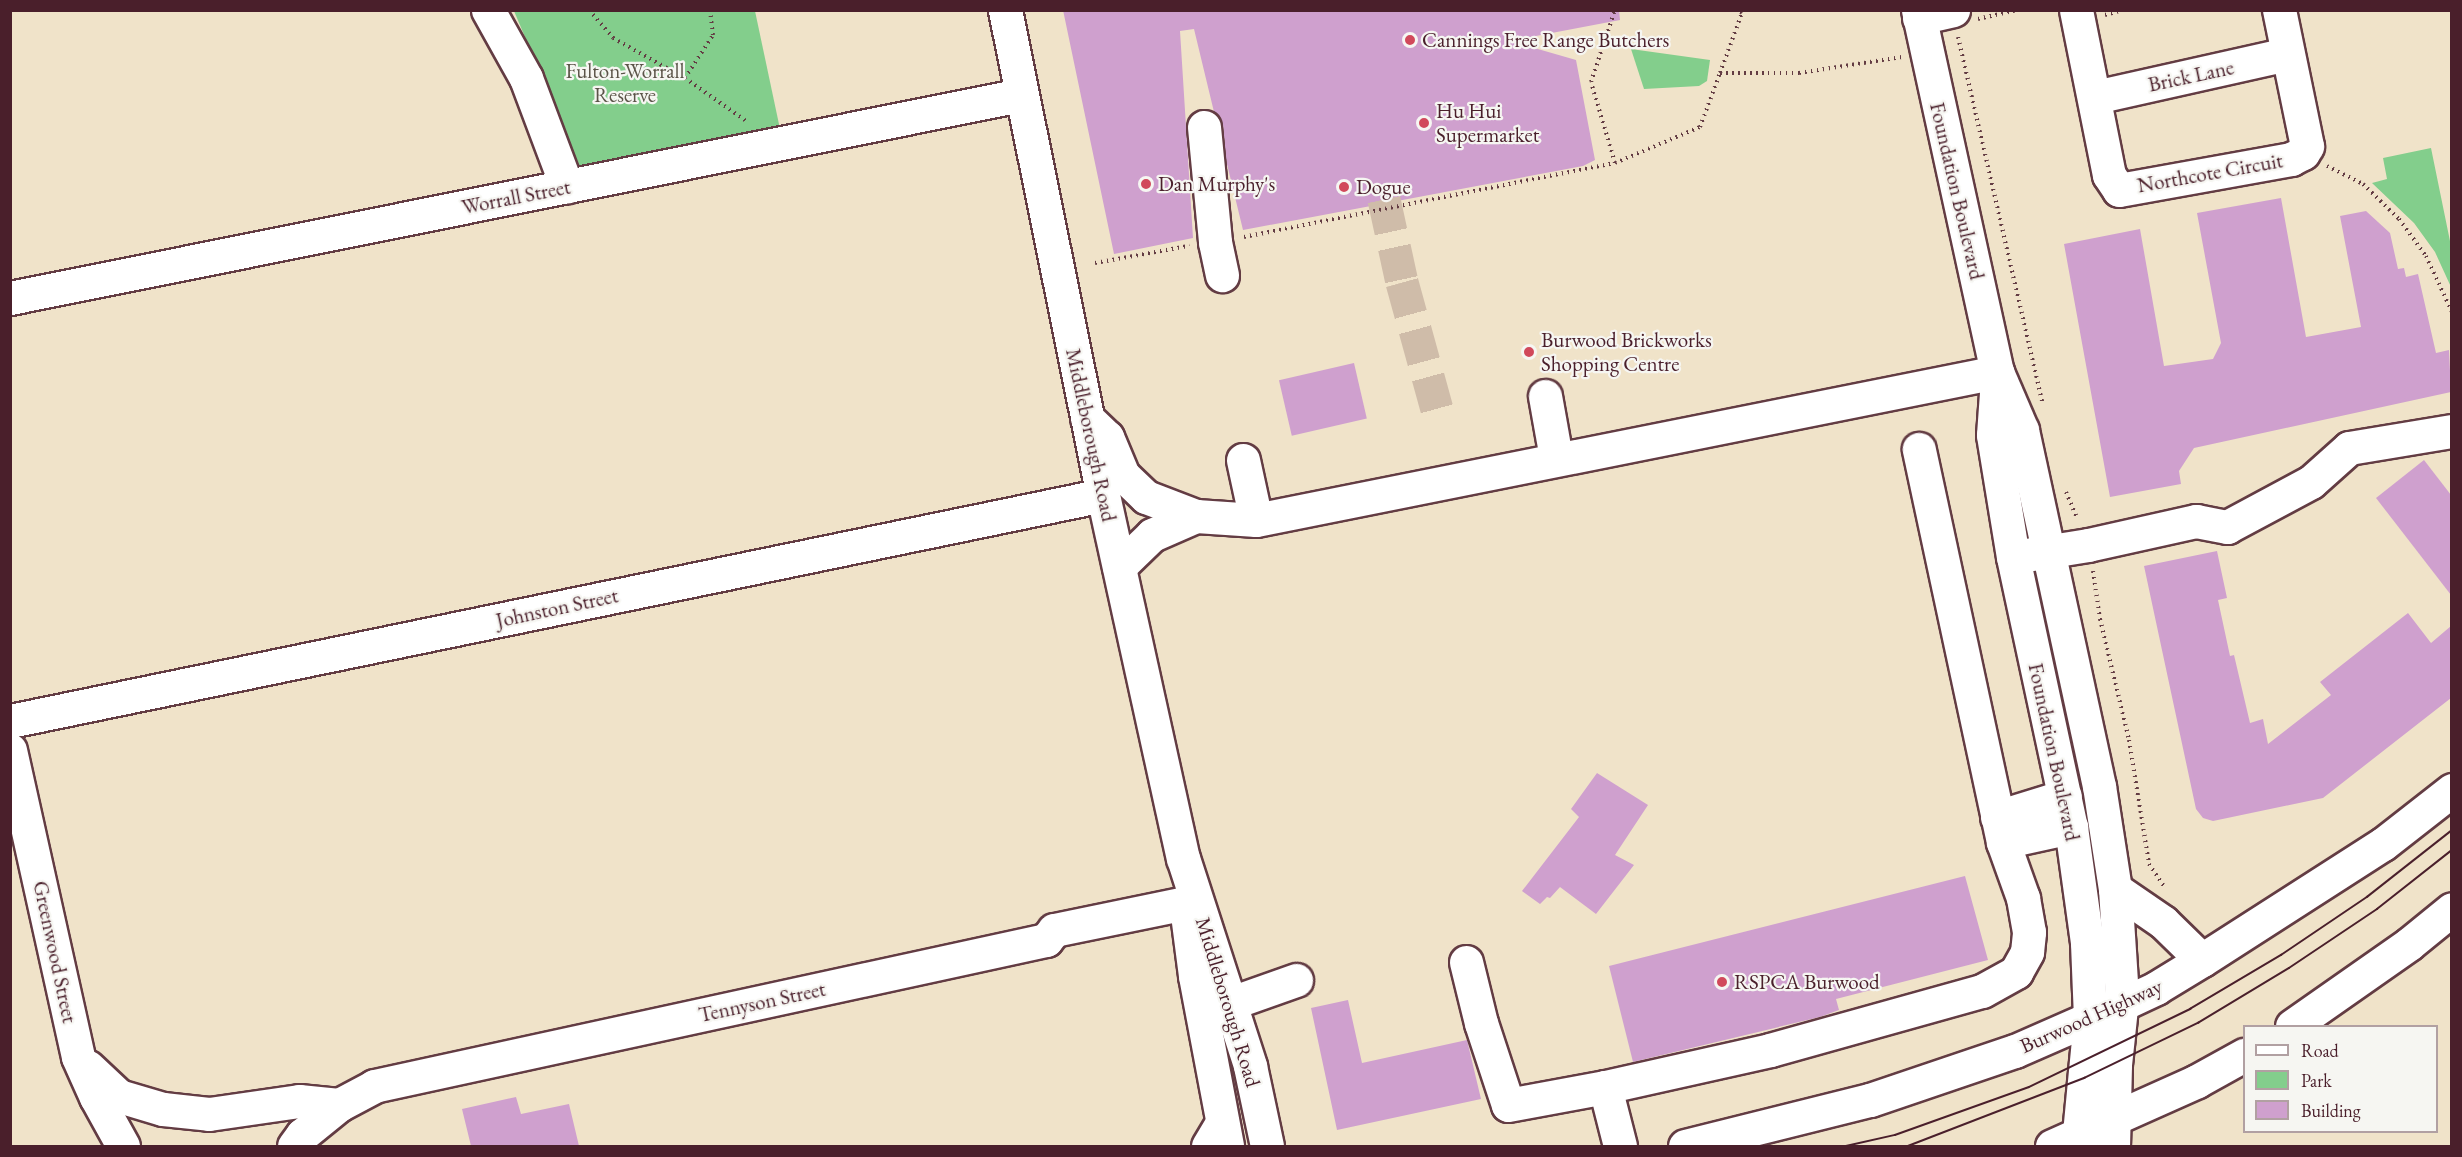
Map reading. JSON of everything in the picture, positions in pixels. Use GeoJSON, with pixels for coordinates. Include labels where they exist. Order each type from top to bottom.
{"type":"FeatureCollection","features":[{"type":"Feature","properties":{"kind":"main road"},"geometry":{"type":"LineString","coordinates":[[488,10],[526,78],[567,187]]}},
{"type":"Feature","properties":{"kind":"main road","name":"Middleborough Road"},"geometry":{"type":"LineString","coordinates":[[1005,10],[1020,95],[1103,495],[1183,858],[1250,1066],[1267,1146]]}},
{"type":"Feature","properties":{"kind":"main road","name":"Northcote Circuit"},"geometry":{"type":"LineString","coordinates":[[2076,10],[2109,175],[2119,190],[2291,159],[2303,153],[2307,146],[2279,10]]}},
{"type":"Feature","properties":{"kind":"main road"},"geometry":{"type":"LineString","coordinates":[[1918,14],[1964,15]]}},
{"type":"Feature","properties":{"kind":"main road","name":"Foundation Boulevard"},"geometry":{"type":"LineString","coordinates":[[1918,14],[1997,372],[2022,430],[2099,786],[2115,889],[2120,1005],[2113,1133]]}},
{"type":"Feature","properties":{"kind":"main road","name":"Brick Lane"},"geometry":{"type":"LineString","coordinates":[[2095,97],[2287,54]]}},
{"type":"Feature","properties":{"kind":"main road","name":"Worrall Street"},"geometry":{"type":"LineString","coordinates":[[10,298],[1020,95]]}},
{"type":"Feature","properties":{"kind":"main road"},"geometry":{"type":"LineString","coordinates":[[1204,127],[1215,242],[1222,275]]}},
{"type":"Feature","properties":{"kind":"main road"},"geometry":{"type":"LineString","coordinates":[[1087,418],[1107,437],[1123,475],[1146,497],[1196,516],[1256,520],[1556,458],[1997,372]]}},
{"type":"Feature","properties":{"kind":"main road","name":"Foundation Boulevard"},"geometry":{"type":"LineString","coordinates":[[1997,372],[1993,435],[2013,557],[2072,827],[2088,943],[2090,1019],[2071,1142]]}},
{"type":"Feature","properties":{"kind":"main road"},"geometry":{"type":"LineString","coordinates":[[1545,396],[1556,458]]}},
{"type":"Feature","properties":{"kind":"main road"},"geometry":{"type":"LineString","coordinates":[[2013,557],[2088,545],[2196,521],[2227,527],[2311,482],[2349,448],[2451,431]]}},
{"type":"Feature","properties":{"kind":"main road"},"geometry":{"type":"LineString","coordinates":[[1466,962],[1481,1023],[1508,1105],[1605,1087],[1770,1050],[1982,991],[2002,982],[2016,972],[2027,952],[2029,932],[2023,898],[2000,830],[1919,449]]}},
{"type":"Feature","properties":{"kind":"main road"},"geometry":{"type":"LineString","coordinates":[[1243,460],[1256,520]]}},
{"type":"Feature","properties":{"kind":"main road","name":"Johnston Street"},"geometry":{"type":"LineString","coordinates":[[10,722],[1103,495]]}},
{"type":"Feature","properties":{"kind":"main road"},"geometry":{"type":"LineString","coordinates":[[1119,567],[1152,535],[1196,516]]}},
{"type":"Feature","properties":{"kind":"main road","name":"Greenwood Street"},"geometry":{"type":"LineString","coordinates":[[10,750],[78,1057],[96,1097],[123,1146]]}},
{"type":"Feature","properties":{"kind":"main road","name":"Burwood Highway"},"geometry":{"type":"LineString","coordinates":[[1685,1146],[1870,1100],[2014,1051],[2090,1019],[2156,988],[2202,960],[2384,844],[2451,790]]}},
{"type":"Feature","properties":{"kind":"main road"},"geometry":{"type":"LineString","coordinates":[[2000,830],[2065,796]]}},
{"type":"Feature","properties":{"kind":"main road"},"geometry":{"type":"LineString","coordinates":[[2000,830],[2072,827]]}},
{"type":"Feature","properties":{"kind":"main road","name":"Middleborough Road"},"geometry":{"type":"LineString","coordinates":[[1183,858],[1185,903],[1219,1139]]}},
{"type":"Feature","properties":{"kind":"main road"},"geometry":{"type":"LineString","coordinates":[[2115,889],[2163,922],[2202,960]]}},
{"type":"Feature","properties":{"kind":"main road","name":"Tennyson Street"},"geometry":{"type":"LineString","coordinates":[[294,1146],[302,1135],[339,1105],[374,1086],[1046,940],[1054,930],[1185,903]]}},
{"type":"Feature","properties":{"kind":"main road"},"geometry":{"type":"LineString","coordinates":[[2293,1025],[2409,944],[2451,909]]}},
{"type":"Feature","properties":{"kind":"main road"},"geometry":{"type":"LineString","coordinates":[[1231,1003],[1296,980]]}},
{"type":"Feature","properties":{"kind":"main road"},"geometry":{"type":"LineString","coordinates":[[2071,1142],[2113,1133],[2243,1056]]}},
{"type":"Feature","properties":{"kind":"main road"},"geometry":{"type":"LineString","coordinates":[[78,1057],[119,1096],[163,1109],[209,1114],[299,1101],[339,1105]]}},
{"type":"Feature","properties":{"kind":"main road"},"geometry":{"type":"LineString","coordinates":[[1605,1087],[1620,1146]]}},
{"type":"Feature","properties":{"kind":"path"},"geometry":{"type":"LineString","coordinates":[[589,10],[613,38],[685,78],[777,143]]}},
{"type":"Feature","properties":{"kind":"path"},"geometry":{"type":"LineString","coordinates":[[685,78],[713,35],[710,10]]}},
{"type":"Feature","properties":{"kind":"path"},"geometry":{"type":"LineString","coordinates":[[1615,10],[1592,82],[1615,163]]}},
{"type":"Feature","properties":{"kind":"path"},"geometry":{"type":"LineString","coordinates":[[1095,263],[1215,242],[1615,163],[1700,127],[1742,13],[1738,10]]}},
{"type":"Feature","properties":{"kind":"path"},"geometry":{"type":"LineString","coordinates":[[1964,15],[2016,10]]}},
{"type":"Feature","properties":{"kind":"path"},"geometry":{"type":"LineString","coordinates":[[1720,73],[1799,73],[1961,46]]}},
{"type":"Feature","properties":{"kind":"path"},"geometry":{"type":"LineString","coordinates":[[2303,153],[2363,184],[2399,219],[2426,256],[2451,312]]}},
{"type":"Feature","properties":{"kind":"path"},"geometry":{"type":"LineString","coordinates":[[1464,187],[1464,194]]}},
{"type":"Feature","properties":{"kind":"path"},"geometry":{"type":"LineString","coordinates":[[1152,246],[1153,253]]}},
{"type":"Feature","properties":{"kind":"green space","name":"Fulton-Worrall Reserve"},"geometry":{"type":"Polygon","coordinates":[[[514,11],[755,11],[780,129],[580,167],[514,11]]]}},
{"type":"Feature","properties":{"kind":"green space"},"geometry":{"type":"Polygon","coordinates":[[[1631,49],[1710,60],[1707,81],[1699,86],[1644,89],[1631,49]]]}},
{"type":"Feature","properties":{"kind":"green space"},"geometry":{"type":"Polygon","coordinates":[[[2431,148],[2451,246],[2451,287],[2435,252],[2414,223],[2372,183],[2387,179],[2383,158],[2431,148]]]}},
{"type":"Feature","properties":{"kind":"building"},"geometry":{"type":"Polygon","coordinates":[[[1063,10],[1619,10],[1620,20],[1510,41],[1576,60],[1595,160],[1583,166],[1243,230],[1226,160],[1223,125],[1214,112],[1194,29],[1180,31],[1193,238],[1114,254],[1063,10]]]}},
{"type":"Feature","properties":{"kind":"building"},"geometry":{"type":"Polygon","coordinates":[[[2281,198],[2306,337],[2361,327],[2340,216],[2366,211],[2390,233],[2398,269],[2404,268],[2406,277],[2418,274],[2436,353],[2449,350],[2451,392],[2194,448],[2179,471],[2181,484],[2110,497],[2064,244],[2140,229],[2164,366],[2213,359],[2221,343],[2197,213],[2281,198]]]}},
{"type":"Feature","properties":{"kind":"building"},"geometry":{"type":"Polygon","coordinates":[[[1354,363],[1367,419],[1292,436],[1279,380],[1354,363]]]}},
{"type":"Feature","properties":{"kind":"building"},"geometry":{"type":"Polygon","coordinates":[[[2424,460],[2451,495],[2451,595],[2376,498],[2424,460]]]}},
{"type":"Feature","properties":{"kind":"building"},"geometry":{"type":"Polygon","coordinates":[[[2217,551],[2227,598],[2218,600],[2230,656],[2234,655],[2250,723],[2263,719],[2268,744],[2331,695],[2320,682],[2408,613],[2431,643],[2451,626],[2451,698],[2323,798],[2213,821],[2203,818],[2196,809],[2144,566],[2217,551]]]}},
{"type":"Feature","properties":{"kind":"building"},"geometry":{"type":"Polygon","coordinates":[[[1597,773],[1648,805],[1615,855],[1634,865],[1596,914],[1560,887],[1550,898],[1547,897],[1540,904],[1522,891],[1579,817],[1571,809],[1597,773]]]}},
{"type":"Feature","properties":{"kind":"building","name":"RSPCA Burwood"},"geometry":{"type":"Polygon","coordinates":[[[1965,876],[1988,960],[1836,999],[1839,1010],[1820,1017],[1633,1062],[1609,966],[1965,876]]]}},
{"type":"Feature","properties":{"kind":"building"},"geometry":{"type":"Polygon","coordinates":[[[1348,1000],[1362,1063],[1467,1040],[1481,1099],[1337,1130],[1311,1008],[1348,1000]]]}},
{"type":"Feature","properties":{"kind":"building"},"geometry":{"type":"Polygon","coordinates":[[[516,1097],[521,1114],[569,1104],[579,1146],[471,1146],[462,1109],[516,1097]]]}},
{"type":"Feature","properties":{"kind":"tunnel"},"geometry":{"type":"LineString","coordinates":[[1384,199],[1402,282],[1440,420]]}},
{"type":"Feature","properties":{"kind":"tram line"},"geometry":{"type":"LineString","coordinates":[[1846,1146],[1895,1135],[2029,1087],[2190,1009],[2281,955],[2367,897],[2452,830]]}},
{"type":"Feature","properties":{"kind":"tram line"},"geometry":{"type":"LineString","coordinates":[[1908,1146],[2084,1078],[2198,1023],[2289,968],[2377,909],[2452,850]]}},
{"type":"Feature","properties":{"kind":"place","name":"Cannings Free Range Butchers"},"geometry":{"type":"Point","coordinates":[1410,40]}},
{"type":"Feature","properties":{"kind":"place","name":"Hu Hui Supermarket"},"geometry":{"type":"Point","coordinates":[1424,123]}},
{"type":"Feature","properties":{"kind":"place","name":"Dan Murphy's"},"geometry":{"type":"Point","coordinates":[1146,184]}},
{"type":"Feature","properties":{"kind":"place","name":"Dogue"},"geometry":{"type":"Point","coordinates":[1344,187]}},
{"type":"Feature","properties":{"kind":"place","name":"Burwood Brickworks Shopping Centre"},"geometry":{"type":"Point","coordinates":[1529,352]}},
{"type":"Feature","properties":{"kind":"place","name":"RSPCA Burwood"},"geometry":{"type":"Point","coordinates":[1722,982]}}]}
